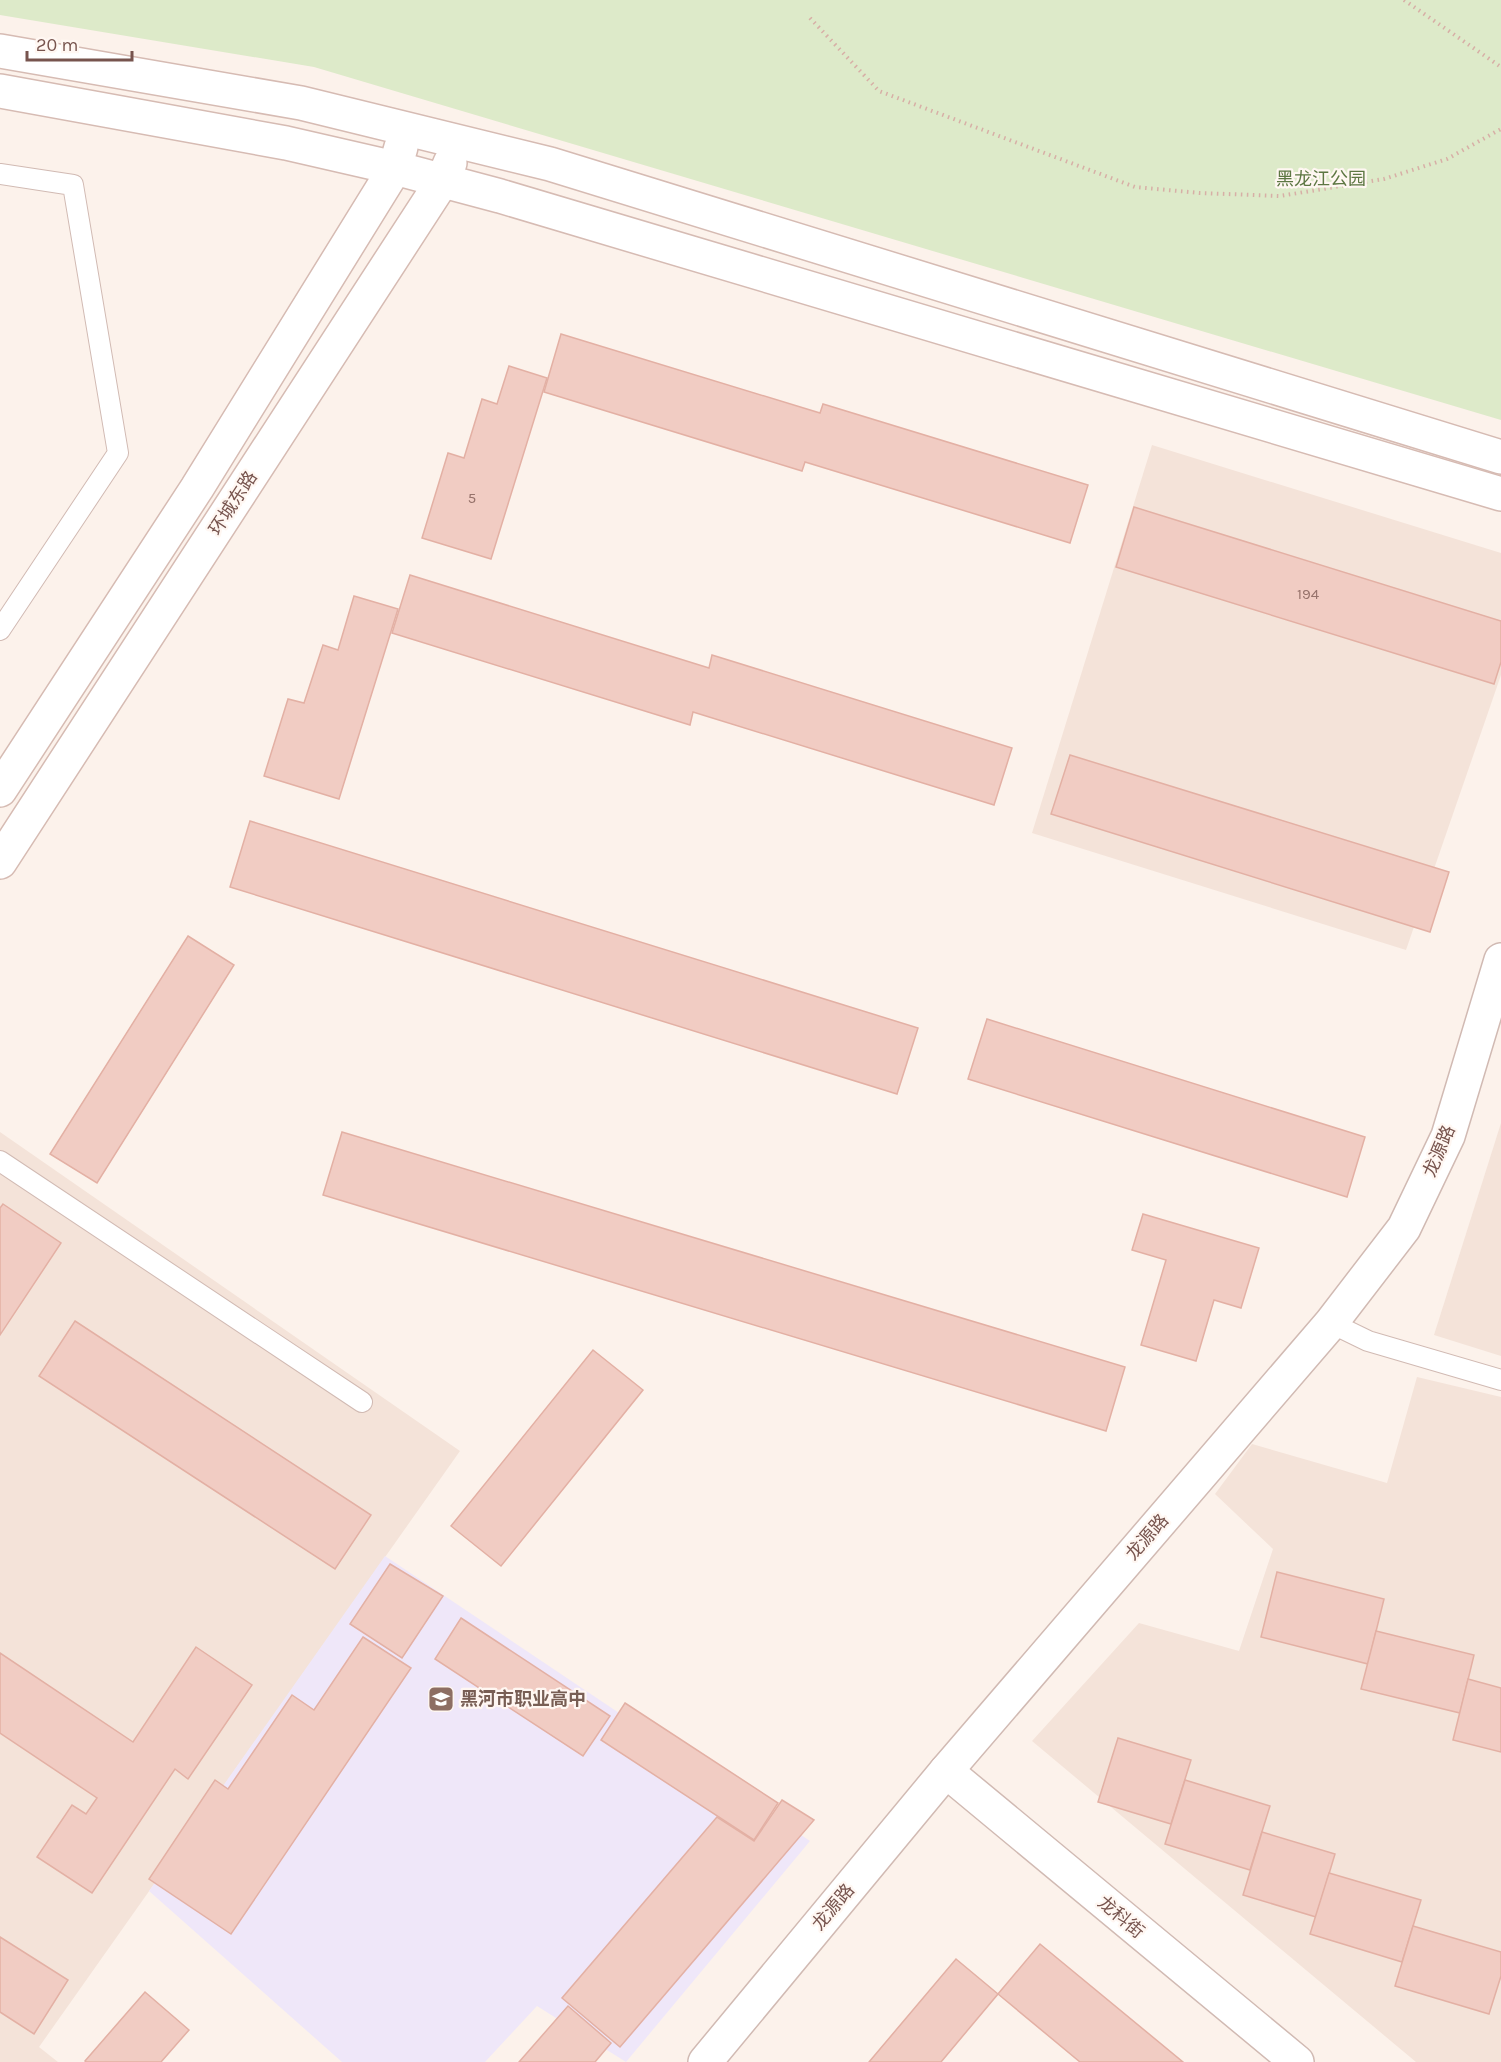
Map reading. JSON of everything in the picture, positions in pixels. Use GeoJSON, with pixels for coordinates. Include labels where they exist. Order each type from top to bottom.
{"type":"FeatureCollection","features":[{"type":"Feature","properties":{"kind":"street"},"geometry":{"type":"LineString","coordinates":[[0,51],[301,103],[550,164],[1501,457]]}},
{"type":"Feature","properties":{"kind":"street"},"geometry":{"type":"LineString","coordinates":[[0,91],[286,143],[443,180],[1501,494]]}},
{"type":"Feature","properties":{"kind":"street"},"geometry":{"type":"LineString","coordinates":[[0,790],[196,488],[395,168],[407,128]]}},
{"type":"Feature","properties":{"kind":"street","name":"环城东路"},"geometry":{"type":"LineString","coordinates":[[0,862],[443,180],[458,141]]}},
{"type":"Feature","properties":{"kind":"street","name":"龙源路"},"geometry":{"type":"LineString","coordinates":[[705,2062],[946,1771],[1331,1323],[1404,1228],[1448,1136],[1495,999],[1501,960]]}},
{"type":"Feature","properties":{"kind":"street","name":"龙科街"},"geometry":{"type":"LineString","coordinates":[[946,1771],[1297,2062]]}},
{"type":"Feature","properties":{"kind":"lane"},"geometry":{"type":"LineString","coordinates":[[0,174],[73,185],[118,453],[0,630]]}},
{"type":"Feature","properties":{"kind":"lane"},"geometry":{"type":"LineString","coordinates":[[0,1161],[362,1402]]}},
{"type":"Feature","properties":{"kind":"lane"},"geometry":{"type":"LineString","coordinates":[[1331,1323],[1368,1341],[1501,1380]]}},
{"type":"Feature","properties":{"kind":"path"},"geometry":{"type":"LineString","coordinates":[[1404,0],[1501,67]]}},
{"type":"Feature","properties":{"kind":"path"},"geometry":{"type":"LineString","coordinates":[[810,18],[879,92],[1135,187],[1200,193],[1280,196],[1384,179],[1447,159],[1501,129]]}},
{"type":"Feature","properties":{"kind":"shaded area"},"geometry":{"type":"Polygon","coordinates":[[[1152,445],[1501,553],[1501,675],[1406,950],[1032,833],[1152,445]]]}},
{"type":"Feature","properties":{"kind":"shaded area"},"geometry":{"type":"Polygon","coordinates":[[[1501,1123],[1501,1356],[1434,1335],[1501,1123]]]}},
{"type":"Feature","properties":{"kind":"shaded area"},"geometry":{"type":"Polygon","coordinates":[[[0,1132],[460,1451],[39,2047],[58,2062],[0,2062],[0,1132]]]}},
{"type":"Feature","properties":{"kind":"shaded area"},"geometry":{"type":"Polygon","coordinates":[[[1417,1377],[1501,1397],[1501,2062],[1416,2062],[1032,1741],[1139,1623],[1239,1651],[1273,1549],[1215,1494],[1252,1444],[1387,1483],[1417,1377]]]}},
{"type":"Feature","properties":{"kind":"shaded area","name":"黑河市职业高中"},"geometry":{"type":"Polygon","coordinates":[[[385,1556],[810,1841],[626,2062],[537,2006],[485,2062],[342,2062],[149,1891],[385,1556]]]}},
{"type":"Feature","properties":{"kind":"green space","name":"黑龙江公园"},"geometry":{"type":"Polygon","coordinates":[[[0,0],[1501,0],[1501,420],[314,67],[0,15],[0,0]]]}},
{"type":"Feature","properties":{"kind":"building"},"geometry":{"type":"Polygon","coordinates":[[[561,334],[820,413],[823,404],[1088,485],[1070,543],[805,462],[802,471],[544,392],[561,334]]]}},
{"type":"Feature","properties":{"kind":"building"},"geometry":{"type":"Polygon","coordinates":[[[509,366],[547,378],[491,559],[422,538],[448,453],[464,458],[482,399],[497,404],[509,366]]]}},
{"type":"Feature","properties":{"kind":"building"},"geometry":{"type":"Polygon","coordinates":[[[1134,507],[1501,621],[1501,662],[1494,684],[1116,567],[1134,507]]]}},
{"type":"Feature","properties":{"kind":"building"},"geometry":{"type":"Polygon","coordinates":[[[410,575],[709,668],[712,655],[1012,748],[994,805],[693,712],[690,725],[392,633],[410,575]]]}},
{"type":"Feature","properties":{"kind":"building"},"geometry":{"type":"Polygon","coordinates":[[[354,596],[398,609],[339,799],[264,776],[288,699],[304,703],[323,645],[338,650],[354,596]]]}},
{"type":"Feature","properties":{"kind":"building"},"geometry":{"type":"Polygon","coordinates":[[[1070,755],[1449,872],[1430,932],[1051,814],[1070,755]]]}},
{"type":"Feature","properties":{"kind":"building"},"geometry":{"type":"Polygon","coordinates":[[[250,821],[918,1028],[897,1094],[230,887],[250,821]]]}},
{"type":"Feature","properties":{"kind":"building"},"geometry":{"type":"Polygon","coordinates":[[[188,936],[234,965],[97,1183],[50,1154],[188,936]]]}},
{"type":"Feature","properties":{"kind":"building"},"geometry":{"type":"Polygon","coordinates":[[[987,1019],[1365,1137],[1347,1197],[968,1079],[987,1019]]]}},
{"type":"Feature","properties":{"kind":"building"},"geometry":{"type":"Polygon","coordinates":[[[342,1132],[1125,1367],[1106,1431],[323,1195],[342,1132]]]}},
{"type":"Feature","properties":{"kind":"building"},"geometry":{"type":"Polygon","coordinates":[[[3,1204],[61,1243],[0,1335],[0,1208],[3,1204]]]}},
{"type":"Feature","properties":{"kind":"building"},"geometry":{"type":"Polygon","coordinates":[[[1143,1214],[1259,1248],[1241,1308],[1214,1300],[1196,1361],[1141,1345],[1166,1260],[1132,1250],[1143,1214]]]}},
{"type":"Feature","properties":{"kind":"building"},"geometry":{"type":"Polygon","coordinates":[[[75,1321],[371,1515],[335,1569],[39,1376],[75,1321]]]}},
{"type":"Feature","properties":{"kind":"building"},"geometry":{"type":"Polygon","coordinates":[[[593,1350],[643,1390],[501,1566],[451,1526],[593,1350]]]}},
{"type":"Feature","properties":{"kind":"building"},"geometry":{"type":"Polygon","coordinates":[[[390,1564],[443,1596],[402,1658],[350,1624],[390,1564]]]}},
{"type":"Feature","properties":{"kind":"building"},"geometry":{"type":"Polygon","coordinates":[[[1277,1572],[1384,1599],[1368,1664],[1261,1637],[1277,1572]]]}},
{"type":"Feature","properties":{"kind":"building"},"geometry":{"type":"Polygon","coordinates":[[[461,1618],[610,1716],[583,1756],[435,1659],[461,1618]]]}},
{"type":"Feature","properties":{"kind":"building"},"geometry":{"type":"Polygon","coordinates":[[[1376,1631],[1474,1655],[1460,1713],[1361,1689],[1376,1631]]]}},
{"type":"Feature","properties":{"kind":"building"},"geometry":{"type":"Polygon","coordinates":[[[363,1637],[411,1668],[231,1934],[149,1879],[215,1780],[228,1789],[292,1695],[314,1710],[363,1637]]]}},
{"type":"Feature","properties":{"kind":"building"},"geometry":{"type":"Polygon","coordinates":[[[196,1647],[252,1685],[188,1779],[175,1769],[92,1893],[37,1857],[72,1805],[86,1814],[97,1798],[0,1733],[0,1653],[133,1742],[196,1647]]]}},
{"type":"Feature","properties":{"kind":"building"},"geometry":{"type":"Polygon","coordinates":[[[1468,1679],[1501,1688],[1501,1752],[1453,1740],[1468,1679]]]}},
{"type":"Feature","properties":{"kind":"building"},"geometry":{"type":"Polygon","coordinates":[[[625,1703],[778,1803],[754,1840],[601,1740],[625,1703]]]}},
{"type":"Feature","properties":{"kind":"building"},"geometry":{"type":"Polygon","coordinates":[[[1118,1738],[1191,1760],[1171,1824],[1098,1802],[1118,1738]]]}},
{"type":"Feature","properties":{"kind":"building"},"geometry":{"type":"Polygon","coordinates":[[[1185,1780],[1270,1806],[1250,1870],[1165,1844],[1185,1780]]]}},
{"type":"Feature","properties":{"kind":"building"},"geometry":{"type":"Polygon","coordinates":[[[782,1800],[814,1820],[620,2047],[562,1998],[717,1817],[754,1841],[782,1800]]]}},
{"type":"Feature","properties":{"kind":"building"},"geometry":{"type":"Polygon","coordinates":[[[1262,1832],[1335,1854],[1316,1917],[1243,1895],[1262,1832]]]}},
{"type":"Feature","properties":{"kind":"building"},"geometry":{"type":"Polygon","coordinates":[[[1329,1873],[1421,1900],[1402,1962],[1310,1934],[1329,1873]]]}},
{"type":"Feature","properties":{"kind":"building"},"geometry":{"type":"Polygon","coordinates":[[[1413,1926],[1501,1952],[1501,1976],[1489,2014],[1395,1986],[1413,1926]]]}},
{"type":"Feature","properties":{"kind":"building"},"geometry":{"type":"Polygon","coordinates":[[[0,1937],[68,1980],[34,2034],[0,2012],[0,1937]]]}},
{"type":"Feature","properties":{"kind":"building"},"geometry":{"type":"Polygon","coordinates":[[[1040,1944],[1183,2062],[1080,2062],[998,1994],[1040,1944]]]}},
{"type":"Feature","properties":{"kind":"building"},"geometry":{"type":"Polygon","coordinates":[[[956,1959],[998,1994],[941,2062],[869,2062],[956,1959]]]}},
{"type":"Feature","properties":{"kind":"building"},"geometry":{"type":"Polygon","coordinates":[[[145,1992],[189,2030],[161,2062],[86,2062],[85,2061],[145,1992]]]}},
{"type":"Feature","properties":{"kind":"building"},"geometry":{"type":"Polygon","coordinates":[[[568,2006],[611,2043],[595,2062],[519,2062],[568,2006]]]}},
{"type":"Feature","properties":{"kind":"place","name":"黑河市职业高中"},"geometry":{"type":"Point","coordinates":[441,1699]}}]}
